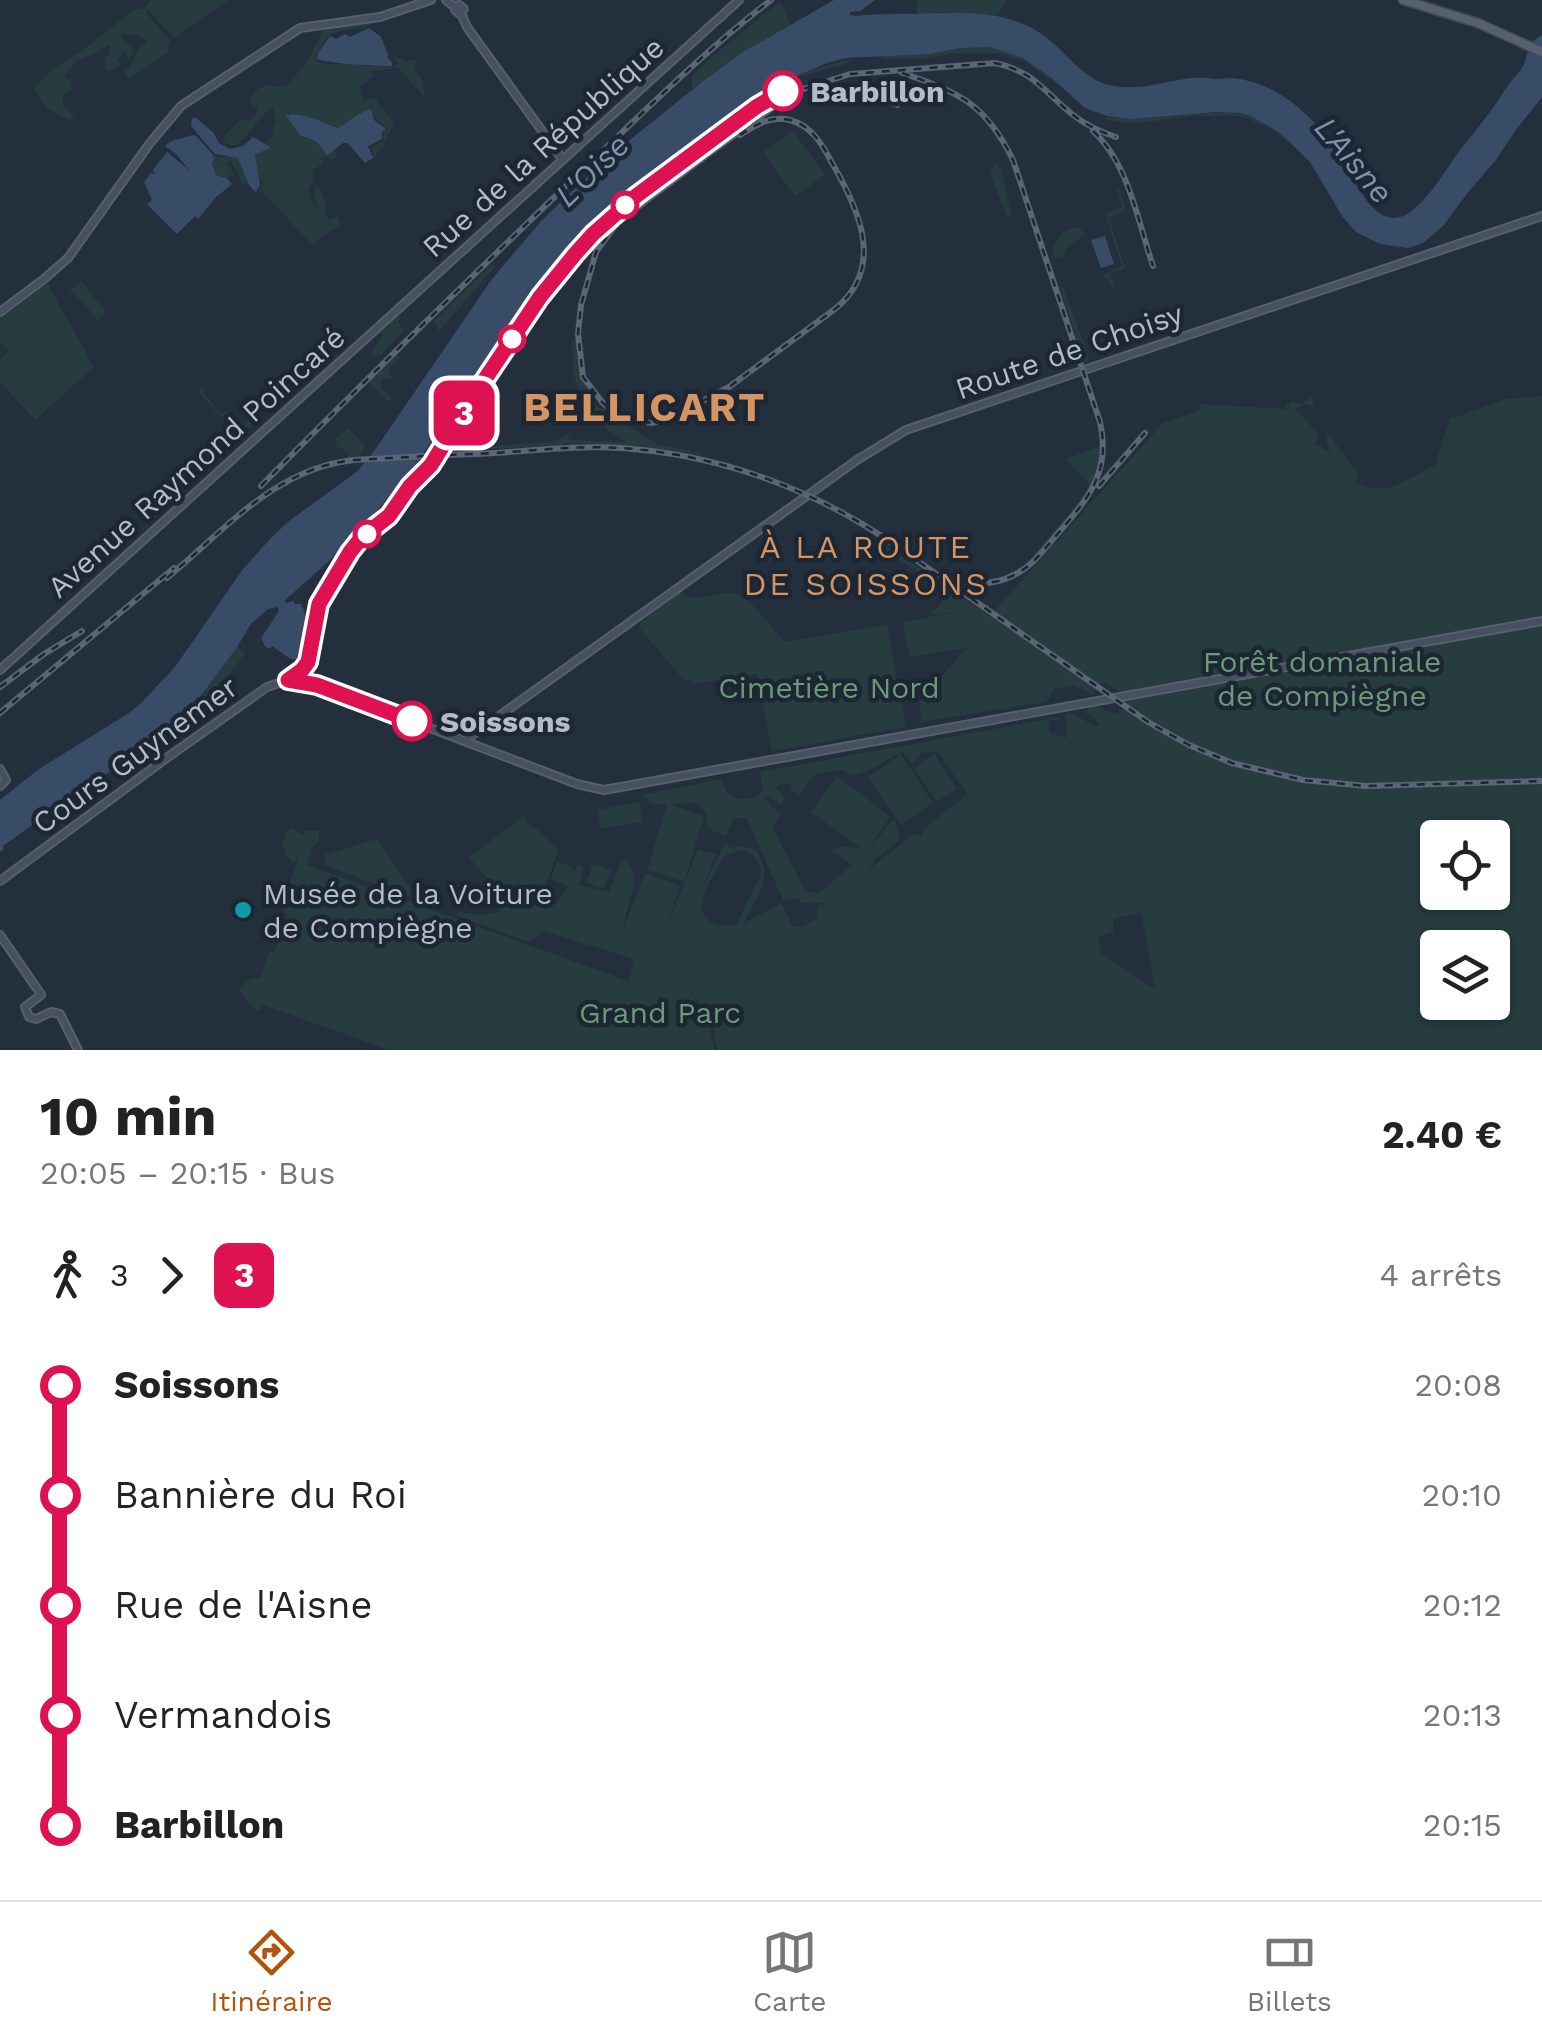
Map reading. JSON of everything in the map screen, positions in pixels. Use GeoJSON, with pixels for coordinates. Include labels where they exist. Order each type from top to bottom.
{"type":"FeatureCollection","features":[{"type":"Feature","properties":{"kind":"main road"},"geometry":{"type":"LineString","coordinates":[[0,312],[68,258],[150,142],[181,106],[300,28],[380,17],[430,0]]}},
{"type":"Feature","properties":{"kind":"main road"},"geometry":{"type":"LineString","coordinates":[[446,0],[458,10],[563,160]]}},
{"type":"Feature","properties":{"kind":"main road","name":"Rue de la République"},"geometry":{"type":"LineString","coordinates":[[377,328],[739,0]]}},
{"type":"Feature","properties":{"kind":"main road"},"geometry":{"type":"LineString","coordinates":[[1403,0],[1478,23],[1542,52]]}},
{"type":"Feature","properties":{"kind":"main road","name":"Route de Choisy"},"geometry":{"type":"LineString","coordinates":[[464,741],[878,446],[908,430],[1542,216]]}},
{"type":"Feature","properties":{"kind":"main road","name":"Avenue Raymond Poincaré"},"geometry":{"type":"LineString","coordinates":[[0,670],[377,328]]}},
{"type":"Feature","properties":{"kind":"main road"},"geometry":{"type":"LineString","coordinates":[[464,741],[576,784],[610,789],[1542,620]]}},
{"type":"Feature","properties":{"kind":"main road","name":"Cours Guynemer"},"geometry":{"type":"LineString","coordinates":[[0,881],[165,759],[267,687],[284,680],[304,682],[464,741]]}},
{"type":"Feature","properties":{"kind":"main road"},"geometry":{"type":"LineString","coordinates":[[0,769],[3,783]]}},
{"type":"Feature","properties":{"kind":"main road"},"geometry":{"type":"LineString","coordinates":[[0,936],[41,995],[25,1007],[29,1017],[36,1020],[52,1012],[60,1014],[78,1050]]}},
{"type":"Feature","properties":{"kind":"green space"},"geometry":{"type":"Polygon","coordinates":[[[154,0],[228,0],[174,38],[148,10],[170,41],[170,51],[129,79],[124,72],[147,40],[123,34],[134,51],[128,60],[125,50],[117,59],[121,64],[110,72],[105,70],[105,60],[111,51],[108,45],[77,61],[65,75],[72,89],[63,96],[63,106],[73,118],[69,120],[47,108],[33,88],[135,9],[143,9],[154,0]]]}},
{"type":"Feature","properties":{"kind":"green space"},"geometry":{"type":"Polygon","coordinates":[[[917,0],[1007,0],[998,15],[917,14],[917,0]]]}},
{"type":"Feature","properties":{"kind":"green space"},"geometry":{"type":"Polygon","coordinates":[[[779,3],[790,25],[692,88],[692,76],[779,3]]]}},
{"type":"Feature","properties":{"kind":"green space"},"geometry":{"type":"Polygon","coordinates":[[[387,19],[328,36],[315,56],[318,63],[391,67],[398,64],[391,55],[406,61],[416,59],[415,71],[423,81],[425,98],[398,67],[371,70],[374,75],[360,87],[363,102],[376,99],[394,122],[374,158],[371,147],[383,141],[388,129],[371,109],[338,128],[295,114],[300,135],[316,141],[326,154],[335,150],[337,155],[320,157],[324,163],[313,170],[308,190],[314,207],[318,207],[313,192],[318,186],[327,218],[337,216],[339,227],[312,245],[262,191],[258,195],[263,181],[258,177],[255,153],[269,149],[267,142],[273,136],[276,120],[273,107],[235,146],[223,143],[226,134],[242,119],[249,121],[256,114],[258,108],[249,103],[258,89],[285,87],[297,74],[323,27],[387,19]]]}},
{"type":"Feature","properties":{"kind":"green space"},"geometry":{"type":"Polygon","coordinates":[[[990,46],[1019,55],[1061,86],[1022,60],[997,53],[882,59],[883,55],[990,46]]]}},
{"type":"Feature","properties":{"kind":"green space"},"geometry":{"type":"Polygon","coordinates":[[[849,59],[843,65],[797,77],[702,138],[773,86],[794,76],[849,59]]]}},
{"type":"Feature","properties":{"kind":"green space"},"geometry":{"type":"Polygon","coordinates":[[[1204,112],[1250,116],[1285,135],[1285,140],[1242,116],[1194,116],[1138,123],[1105,119],[1148,118],[1204,112]]]}},
{"type":"Feature","properties":{"kind":"green space"},"geometry":{"type":"Polygon","coordinates":[[[793,131],[825,175],[795,196],[763,152],[793,131]]]}},
{"type":"Feature","properties":{"kind":"green space"},"geometry":{"type":"Polygon","coordinates":[[[214,156],[237,158],[246,175],[246,186],[231,161],[227,163],[235,177],[229,175],[229,182],[216,175],[214,156]]]}},
{"type":"Feature","properties":{"kind":"green space"},"geometry":{"type":"Polygon","coordinates":[[[996,163],[1001,168],[1012,216],[1006,215],[990,173],[996,163]]]}},
{"type":"Feature","properties":{"kind":"green space"},"geometry":{"type":"Polygon","coordinates":[[[1119,187],[1126,211],[1109,218],[1125,268],[1109,274],[1115,283],[1112,289],[1108,279],[1101,276],[1122,266],[1105,214],[1122,207],[1119,187]]]}},
{"type":"Feature","properties":{"kind":"green space"},"geometry":{"type":"Polygon","coordinates":[[[1078,227],[1085,234],[1063,256],[1055,258],[1052,252],[1058,238],[1078,227]]]}},
{"type":"Feature","properties":{"kind":"green space"},"geometry":{"type":"Polygon","coordinates":[[[492,264],[495,267],[439,331],[434,321],[492,264]]]}},
{"type":"Feature","properties":{"kind":"green space"},"geometry":{"type":"Polygon","coordinates":[[[81,281],[106,312],[96,322],[69,291],[81,281]]]}},
{"type":"Feature","properties":{"kind":"green space"},"geometry":{"type":"Polygon","coordinates":[[[47,283],[94,367],[35,420],[0,382],[0,359],[8,351],[0,342],[0,317],[47,283]]]}},
{"type":"Feature","properties":{"kind":"green space"},"geometry":{"type":"Polygon","coordinates":[[[1063,287],[1088,362],[1084,361],[1062,295],[1063,287]]]}},
{"type":"Feature","properties":{"kind":"green space"},"geometry":{"type":"Polygon","coordinates":[[[398,316],[404,330],[382,354],[370,355],[381,332],[398,316]]]}},
{"type":"Feature","properties":{"kind":"green space"},"geometry":{"type":"Polygon","coordinates":[[[575,338],[583,344],[583,381],[597,406],[657,444],[717,457],[648,447],[566,443],[446,452],[450,448],[554,442],[568,435],[570,440],[626,442],[606,429],[579,391],[574,375],[575,338]]]}},
{"type":"Feature","properties":{"kind":"green space"},"geometry":{"type":"Polygon","coordinates":[[[396,355],[401,357],[388,369],[393,379],[381,379],[381,387],[391,398],[388,402],[368,381],[396,355]]]}},
{"type":"Feature","properties":{"kind":"green space"},"geometry":{"type":"Polygon","coordinates":[[[202,386],[220,413],[229,411],[244,424],[251,419],[252,426],[242,434],[244,441],[200,394],[202,386]]]}},
{"type":"Feature","properties":{"kind":"green space","name":"Forêt domaniale de Compiègne"},"geometry":{"type":"Polygon","coordinates":[[[1312,396],[1314,406],[1304,404],[1296,409],[1318,434],[1315,445],[1330,451],[1327,432],[1358,473],[1356,483],[1387,488],[1435,465],[1450,419],[1507,399],[1542,396],[1542,1050],[717,1050],[713,1021],[686,986],[709,1022],[714,1050],[389,1050],[263,1005],[255,1010],[238,989],[252,977],[260,979],[287,915],[283,912],[300,852],[294,863],[281,848],[286,831],[292,828],[303,836],[304,831],[320,831],[307,865],[628,981],[634,959],[543,931],[529,942],[456,915],[499,912],[508,895],[496,889],[469,857],[524,816],[558,851],[542,896],[557,904],[568,886],[551,879],[557,861],[574,868],[572,876],[578,865],[583,867],[580,885],[609,892],[620,863],[627,859],[635,878],[622,933],[645,873],[680,886],[668,923],[698,850],[716,854],[702,889],[725,843],[729,848],[742,846],[755,849],[764,868],[761,886],[744,923],[782,903],[792,926],[803,927],[817,918],[817,908],[823,903],[783,900],[747,818],[734,818],[726,836],[707,828],[706,813],[699,803],[668,804],[704,816],[684,882],[647,870],[667,804],[651,804],[642,795],[721,779],[727,793],[738,799],[755,798],[763,789],[760,772],[1059,717],[1063,718],[1048,721],[1050,732],[1067,738],[1066,714],[1071,713],[1097,727],[1099,723],[1086,712],[1089,707],[1116,714],[1127,706],[1118,690],[1102,682],[1091,694],[1074,685],[1055,689],[1046,702],[921,722],[920,702],[966,648],[910,657],[903,622],[960,611],[931,615],[947,596],[883,550],[883,545],[990,616],[1163,423],[1201,410],[1203,404],[1286,409],[1285,404],[1293,400],[1296,404],[1312,396]],[[903,751],[852,776],[843,770],[815,774],[799,796],[796,790],[790,791],[792,785],[785,783],[776,787],[784,797],[781,805],[764,797],[781,813],[773,828],[806,892],[819,893],[852,865],[832,850],[842,846],[862,849],[811,812],[837,776],[889,819],[866,852],[895,821],[900,840],[875,859],[869,869],[914,834],[921,836],[925,828],[967,794],[938,752],[921,753],[912,764],[903,751]],[[740,850],[724,856],[705,891],[702,909],[712,923],[737,924],[761,874],[756,858],[740,850]],[[1141,912],[1113,919],[1113,932],[1099,936],[1101,953],[1149,987],[1155,987],[1141,912]]]}},
{"type":"Feature","properties":{"kind":"green space"},"geometry":{"type":"Polygon","coordinates":[[[348,428],[365,446],[360,455],[347,459],[348,452],[337,447],[335,439],[348,428]]]}},
{"type":"Feature","properties":{"kind":"green space"},"geometry":{"type":"Polygon","coordinates":[[[1101,446],[1097,472],[1087,496],[1023,568],[1089,490],[1089,484],[1066,459],[1101,446]]]}},
{"type":"Feature","properties":{"kind":"green space","name":"Cimetière Nord"},"geometry":{"type":"Polygon","coordinates":[[[680,592],[696,597],[726,592],[741,596],[785,642],[887,624],[906,727],[772,751],[757,674],[695,684],[685,681],[640,629],[640,623],[680,592]]]}},
{"type":"Feature","properties":{"kind":"green space"},"geometry":{"type":"Polygon","coordinates":[[[236,646],[245,653],[226,680],[240,695],[221,710],[210,701],[183,721],[236,646]]]}},
{"type":"Feature","properties":{"kind":"green space"},"geometry":{"type":"Polygon","coordinates":[[[901,754],[933,803],[901,825],[868,777],[901,754]]]}},
{"type":"Feature","properties":{"kind":"green space"},"geometry":{"type":"Polygon","coordinates":[[[934,754],[957,789],[937,802],[914,768],[934,754]]]}},
{"type":"Feature","properties":{"kind":"green space"},"geometry":{"type":"Polygon","coordinates":[[[639,802],[643,822],[601,829],[597,810],[639,802]]]}},
{"type":"Feature","properties":{"kind":"green space"},"geometry":{"type":"Polygon","coordinates":[[[377,839],[410,887],[410,895],[327,866],[324,855],[377,839]]]}},
{"type":"Feature","properties":{"kind":"green space"},"geometry":{"type":"Polygon","coordinates":[[[593,864],[611,870],[604,889],[586,883],[593,864]]]}},
{"type":"Feature","properties":{"kind":"water"},"geometry":{"type":"Polygon","coordinates":[[[834,0],[875,0],[860,11],[850,12],[857,16],[959,13],[1007,18],[1037,31],[1084,72],[1112,86],[1230,78],[1271,89],[1305,113],[1345,162],[1370,205],[1393,218],[1410,213],[1432,190],[1521,69],[1530,45],[1542,35],[1542,97],[1443,226],[1423,243],[1408,248],[1380,244],[1356,232],[1310,162],[1279,132],[1251,116],[1217,112],[1131,119],[1107,116],[1085,108],[1023,58],[990,47],[845,58],[773,86],[623,196],[566,256],[510,327],[441,434],[371,518],[284,601],[301,604],[306,617],[306,639],[298,660],[265,646],[261,638],[279,611],[278,607],[268,609],[251,624],[176,729],[54,804],[0,852],[0,800],[39,769],[129,713],[175,667],[243,569],[272,537],[358,471],[492,279],[543,219],[605,160],[702,82],[743,52],[834,0]]]}},
{"type":"Feature","properties":{"kind":"water"},"geometry":{"type":"Polygon","coordinates":[[[369,28],[381,37],[392,66],[317,59],[330,36],[350,37],[369,28]]]}},
{"type":"Feature","properties":{"kind":"water"},"geometry":{"type":"Polygon","coordinates":[[[371,109],[374,120],[386,129],[382,139],[368,146],[373,158],[365,163],[348,143],[327,155],[316,141],[300,135],[286,115],[306,116],[338,128],[371,109]]]}},
{"type":"Feature","properties":{"kind":"water"},"geometry":{"type":"Polygon","coordinates":[[[195,117],[230,149],[243,146],[253,137],[269,146],[255,154],[260,185],[256,192],[237,158],[215,154],[191,126],[195,117]]]}},
{"type":"Feature","properties":{"kind":"water"},"geometry":{"type":"Polygon","coordinates":[[[192,135],[214,156],[216,175],[232,184],[198,219],[195,216],[177,234],[147,204],[152,200],[144,182],[151,173],[155,174],[153,170],[167,152],[190,171],[165,146],[192,135]]]}},
{"type":"Feature","properties":{"kind":"water"},"geometry":{"type":"Polygon","coordinates":[[[1105,236],[1114,264],[1101,268],[1091,240],[1105,236]]]}},
{"type":"Feature","properties":{"kind":"railway"},"geometry":{"type":"LineString","coordinates":[[261,486],[643,112],[771,0]]}},
{"type":"Feature","properties":{"kind":"railway"},"geometry":{"type":"LineString","coordinates":[[740,135],[764,122],[783,119],[798,123],[816,137],[842,181],[858,219],[864,257],[860,275],[851,293],[835,309],[729,387],[673,417],[652,423],[614,413],[583,377],[578,334],[581,305],[596,252],[618,222],[800,90],[850,74],[995,63],[1020,71],[1078,119],[1116,137]]}},
{"type":"Feature","properties":{"kind":"railway"},"geometry":{"type":"LineString","coordinates":[[902,73],[969,103],[1003,141],[1013,160],[1103,440],[1094,486],[1031,563],[1006,579],[989,583],[946,578]]}},
{"type":"Feature","properties":{"kind":"railway"},"geometry":{"type":"LineString","coordinates":[[825,87],[851,89],[897,105]]}},
{"type":"Feature","properties":{"kind":"railway"},"geometry":{"type":"LineString","coordinates":[[1093,131],[1124,177],[1153,266]]}},
{"type":"Feature","properties":{"kind":"railway"},"geometry":{"type":"LineString","coordinates":[[1099,486],[1145,433]]}},
{"type":"Feature","properties":{"kind":"railway"},"geometry":{"type":"LineString","coordinates":[[167,578],[252,504],[299,475],[326,465],[354,460],[567,448],[621,448],[691,457],[760,476],[856,520],[1148,722],[1232,763],[1303,780],[1366,786],[1542,781]]}},
{"type":"Feature","properties":{"kind":"railway"},"geometry":{"type":"LineString","coordinates":[[0,713],[174,568]]}},
{"type":"Feature","properties":{"kind":"railway"},"geometry":{"type":"LineString","coordinates":[[0,687],[82,631]]}},
{"type":"Feature","properties":{"kind":"bus line","name":"3"},"geometry":{"type":"LineString","coordinates":[[412,721],[317,685],[288,680],[308,662],[319,603],[356,544],[389,516],[431,465],[540,297],[593,234],[636,196],[783,91]]}},
{"type":"Feature","properties":{"kind":"place","name":"Barbillon"},"geometry":{"type":"Point","coordinates":[783,91]}},
{"type":"Feature","properties":{"kind":"place","name":"Soissons"},"geometry":{"type":"Point","coordinates":[412,721]}},
{"type":"Feature","properties":{"kind":"place","name":"Musée de la Voiture de Compiègne"},"geometry":{"type":"Point","coordinates":[243,910]}},
{"type":"Feature","properties":{"kind":"district","name":"BELLICART"},"geometry":{"type":"Point","coordinates":[645,407]}},
{"type":"Feature","properties":{"kind":"district","name":"À LA ROUTE DE SOISSONS"},"geometry":{"type":"Point","coordinates":[866,566]}},
{"type":"Feature","properties":{"kind":"water label","name":"L'Aisne"},"geometry":{"type":"Point","coordinates":[1354,160]}},
{"type":"Feature","properties":{"kind":"water label","name":"L'Oise"},"geometry":{"type":"Point","coordinates":[592,170]}},
{"type":"Feature","properties":{"kind":"park label","name":"Grand Parc"},"geometry":{"type":"Point","coordinates":[660,1012]}}]}
